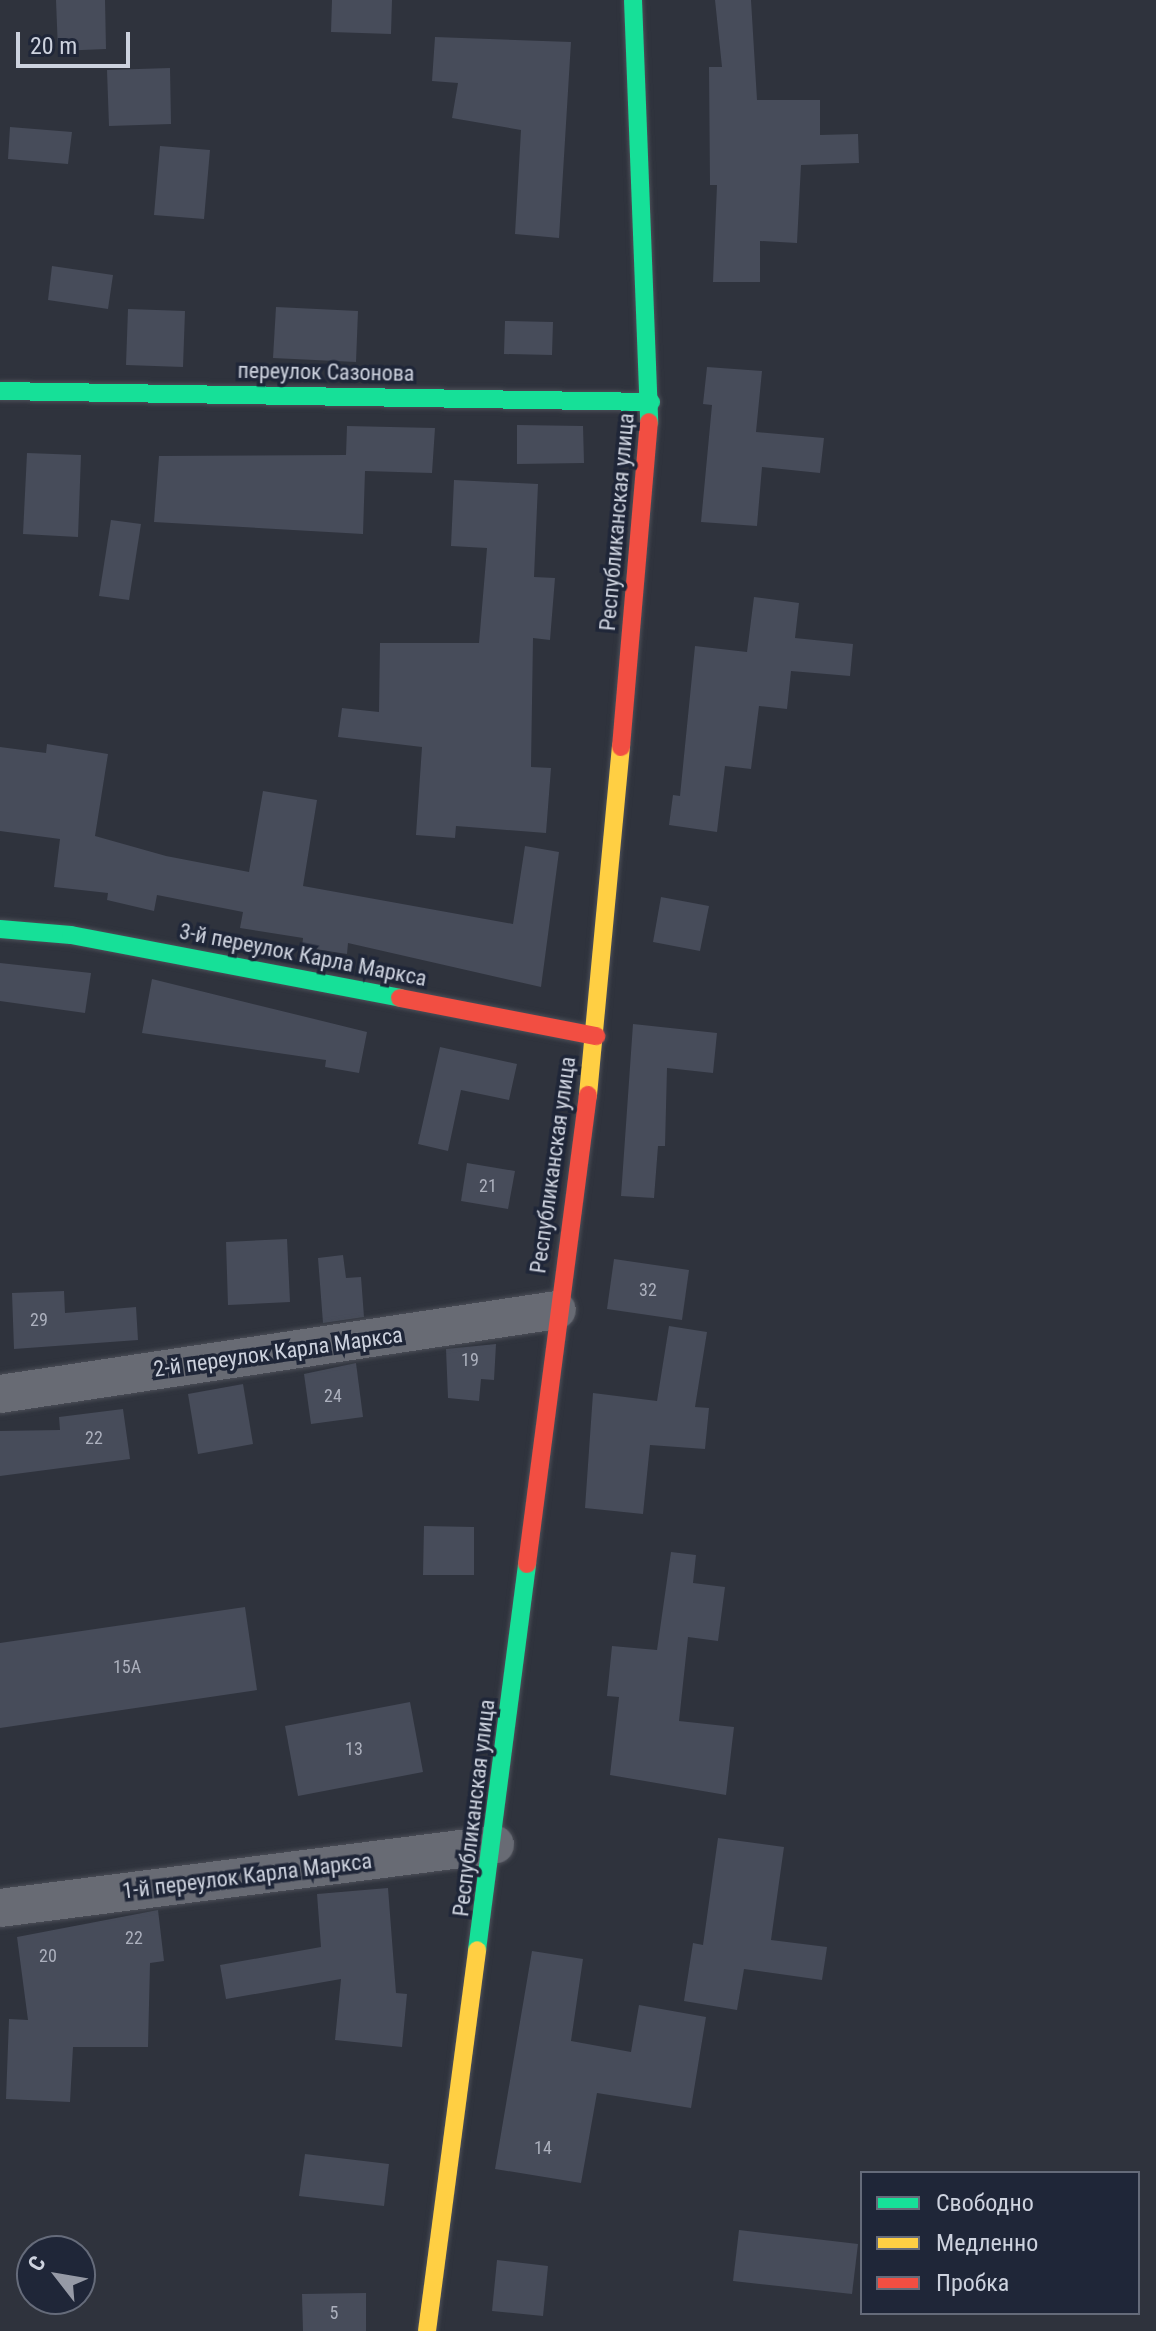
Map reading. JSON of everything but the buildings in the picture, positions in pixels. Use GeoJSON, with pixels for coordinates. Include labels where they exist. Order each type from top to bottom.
{"type":"FeatureCollection","features":[{"type":"Feature","properties":{"kind":"street","name":"Республиканская улица"},"geometry":{"type":"LineString","coordinates":[[427,2331],[495,1845],[557,1310],[596,1036],[651,402],[633,0]]}},
{"type":"Feature","properties":{"kind":"street","name":"переулок Сазонова"},"geometry":{"type":"LineString","coordinates":[[0,391],[651,402]]}},
{"type":"Feature","properties":{"kind":"street","name":"3-й переулок Карла Маркса"},"geometry":{"type":"LineString","coordinates":[[0,929],[71,935],[596,1036]]}},
{"type":"Feature","properties":{"kind":"street","name":"2-й переулок Карла Маркса"},"geometry":{"type":"LineString","coordinates":[[0,1394],[557,1310]]}},
{"type":"Feature","properties":{"kind":"street","name":"1-й переулок Карла Маркса"},"geometry":{"type":"LineString","coordinates":[[0,1908],[495,1845]]}},
{"type":"Feature","properties":{"kind":"traffic: fast"},"geometry":{"type":"LineString","coordinates":[[633,0],[649,422]]}},
{"type":"Feature","properties":{"kind":"traffic: fast"},"geometry":{"type":"LineString","coordinates":[[0,391],[651,402]]}},
{"type":"Feature","properties":{"kind":"traffic: fast"},"geometry":{"type":"LineString","coordinates":[[0,929],[71,935],[400,998]]}},
{"type":"Feature","properties":{"kind":"traffic: fast"},"geometry":{"type":"LineString","coordinates":[[477,1950],[527,1564]]}},
{"type":"Feature","properties":{"kind":"traffic: slow"},"geometry":{"type":"LineString","coordinates":[[588,1095],[621,747]]}},
{"type":"Feature","properties":{"kind":"traffic: slow"},"geometry":{"type":"LineString","coordinates":[[427,2331],[477,1950]]}},
{"type":"Feature","properties":{"kind":"traffic: jam"},"geometry":{"type":"LineString","coordinates":[[621,747],[649,422]]}},
{"type":"Feature","properties":{"kind":"traffic: jam"},"geometry":{"type":"LineString","coordinates":[[400,998],[596,1036]]}},
{"type":"Feature","properties":{"kind":"traffic: jam"},"geometry":{"type":"LineString","coordinates":[[527,1564],[588,1095]]}}]}
